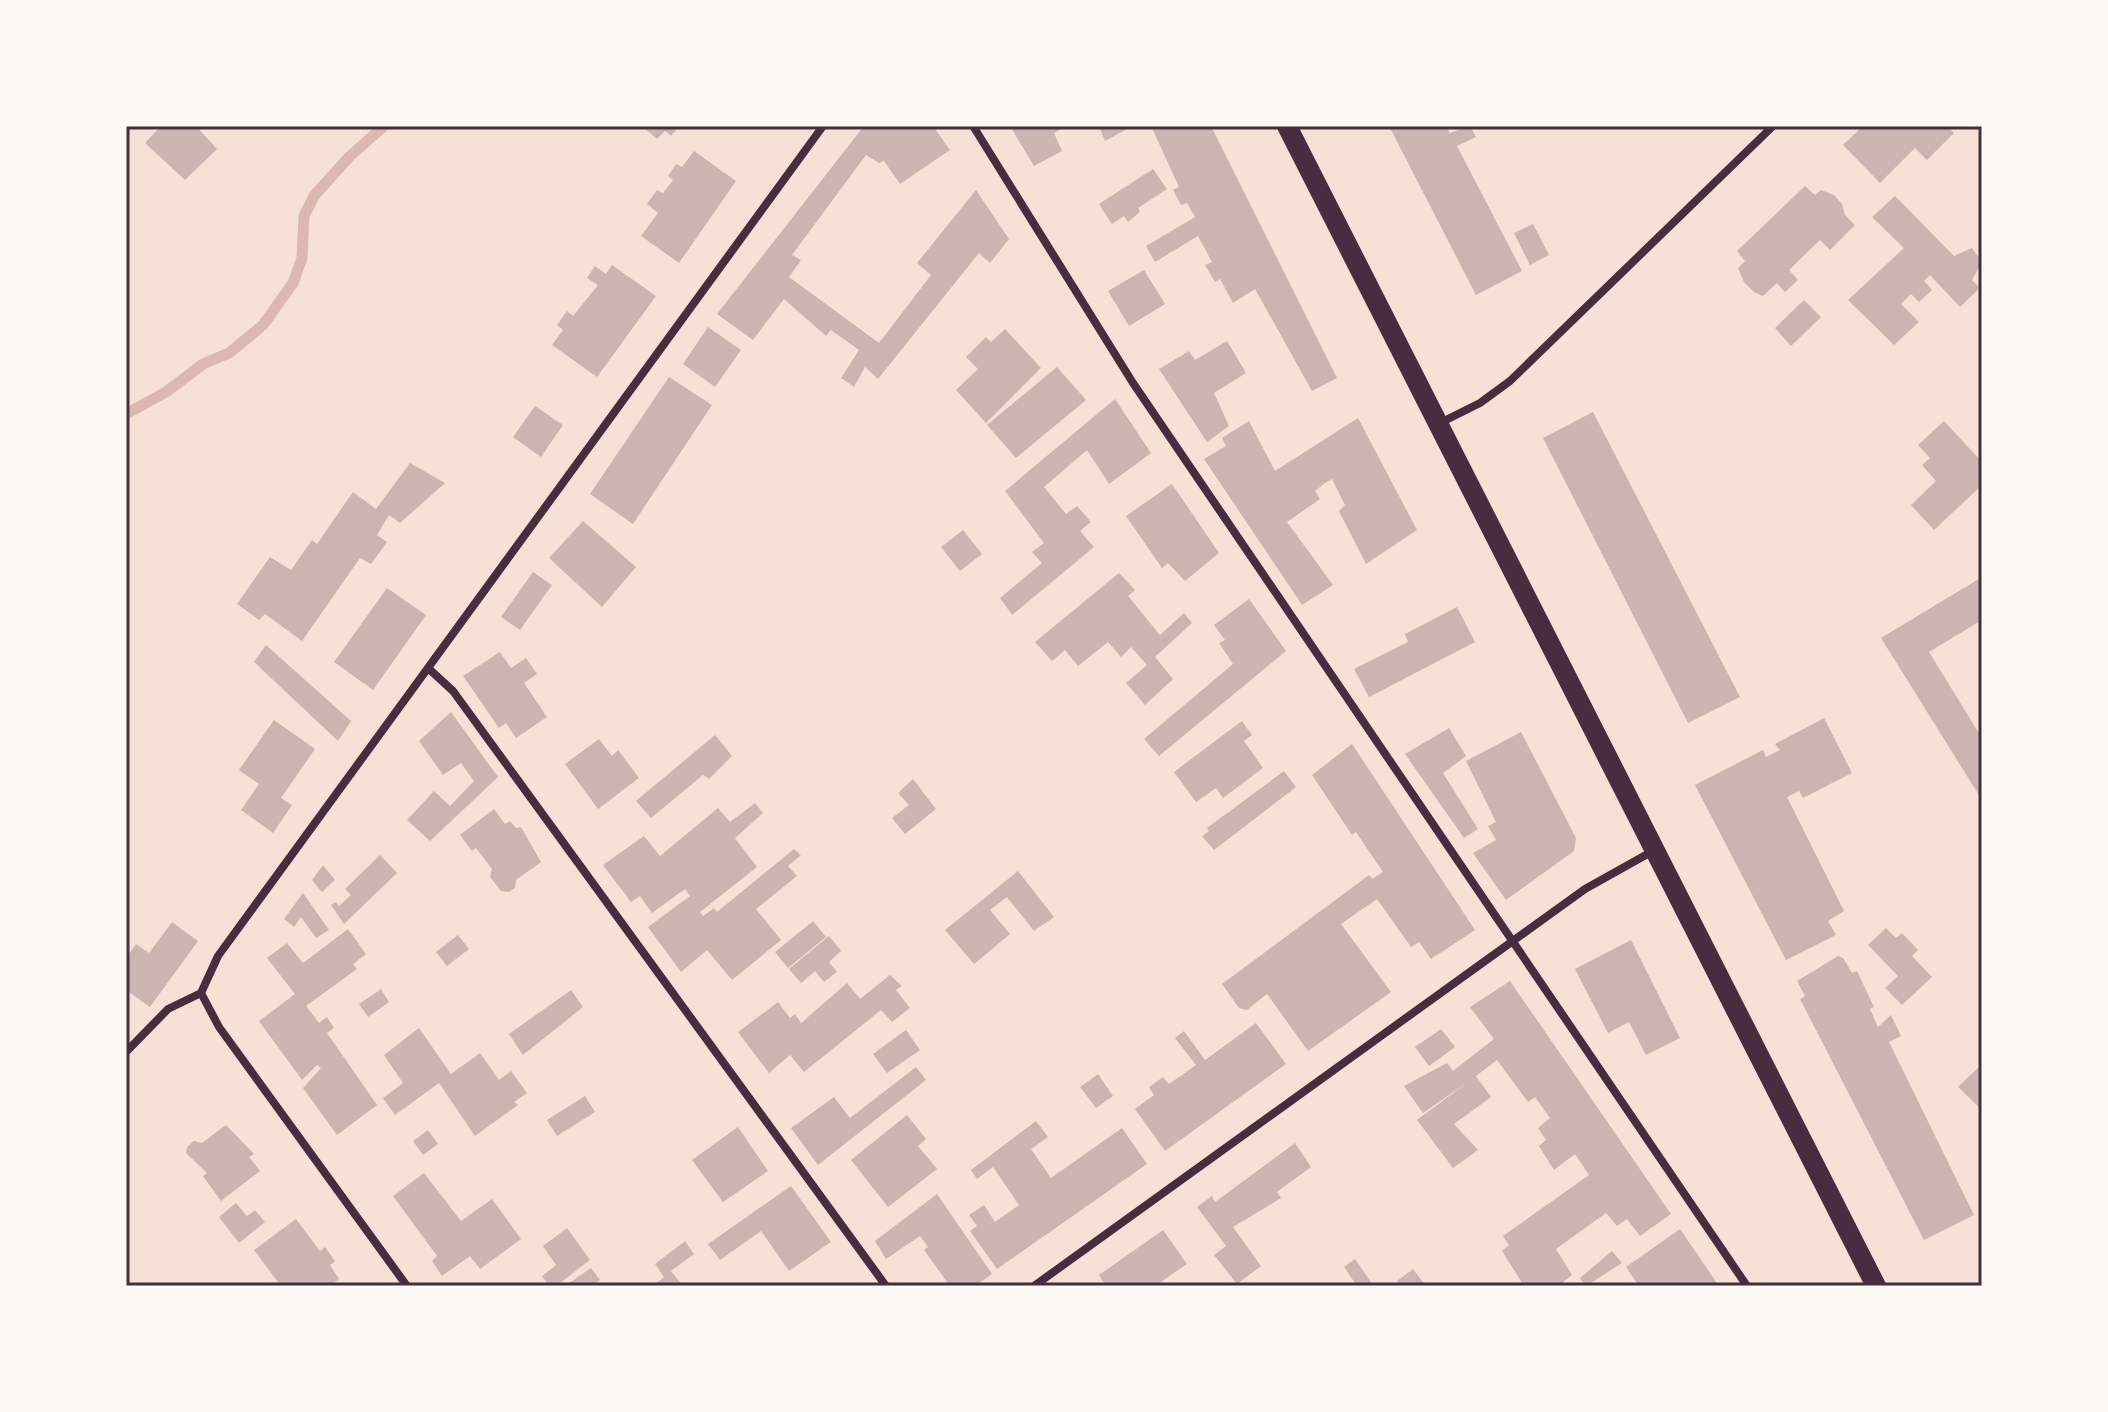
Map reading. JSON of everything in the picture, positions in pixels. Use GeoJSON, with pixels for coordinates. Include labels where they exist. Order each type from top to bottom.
{"type":"FeatureCollection","features":[{"type":"Feature","properties":{"kind":"main road"},"geometry":{"type":"LineString","coordinates":[[1287,126],[1876,1286]]}},
{"type":"Feature","properties":{"kind":"street"},"geometry":{"type":"LineString","coordinates":[[126,1052],[168,1009],[201,993],[218,956],[823,126]]}},
{"type":"Feature","properties":{"kind":"street"},"geometry":{"type":"LineString","coordinates":[[973,126],[1133,383],[1747,1286]]}},
{"type":"Feature","properties":{"kind":"street"},"geometry":{"type":"LineString","coordinates":[[1438,424],[1480,403],[1510,381],[1773,126]]}},
{"type":"Feature","properties":{"kind":"street"},"geometry":{"type":"LineString","coordinates":[[428,668],[453,691],[886,1286]]}},
{"type":"Feature","properties":{"kind":"street"},"geometry":{"type":"LineString","coordinates":[[1034,1286],[1585,889],[1653,850]]}},
{"type":"Feature","properties":{"kind":"street"},"geometry":{"type":"LineString","coordinates":[[201,993],[219,1027],[407,1286]]}},
{"type":"Feature","properties":{"kind":"building"},"geometry":{"type":"Polygon","coordinates":[[[161,126],[196,126],[217,149],[185,180],[145,143],[161,126]]]}},
{"type":"Feature","properties":{"kind":"building"},"geometry":{"type":"Polygon","coordinates":[[[642,126],[679,126],[671,136],[665,131],[657,139],[642,126]]]}},
{"type":"Feature","properties":{"kind":"building"},"geometry":{"type":"Polygon","coordinates":[[[864,126],[933,126],[950,150],[900,184],[884,161],[879,163],[866,155],[792,255],[801,260],[789,277],[879,343],[931,275],[917,263],[976,190],[1009,239],[990,263],[979,253],[878,379],[865,367],[854,387],[841,378],[859,350],[831,330],[826,336],[784,299],[753,340],[717,314],[864,126]]]}},
{"type":"Feature","properties":{"kind":"building"},"geometry":{"type":"Polygon","coordinates":[[[1010,126],[1067,126],[1054,133],[1062,151],[1034,166],[1010,126]]]}},
{"type":"Feature","properties":{"kind":"building"},"geometry":{"type":"Polygon","coordinates":[[[1099,126],[1126,126],[1127,129],[1105,141],[1099,126]]]}},
{"type":"Feature","properties":{"kind":"building"},"geometry":{"type":"Polygon","coordinates":[[[1151,126],[1211,126],[1337,378],[1312,391],[1255,289],[1233,303],[1220,279],[1215,282],[1205,265],[1212,262],[1198,236],[1155,262],[1146,246],[1195,217],[1187,203],[1181,205],[1173,190],[1179,187],[1151,126]]]}},
{"type":"Feature","properties":{"kind":"building"},"geometry":{"type":"Polygon","coordinates":[[[1389,126],[1446,126],[1450,133],[1470,126],[1476,137],[1457,146],[1522,271],[1476,295],[1389,126]]]}},
{"type":"Feature","properties":{"kind":"building"},"geometry":{"type":"Polygon","coordinates":[[[1863,126],[1947,126],[1954,133],[1927,160],[1915,148],[1880,183],[1843,145],[1863,126]]]}},
{"type":"Feature","properties":{"kind":"building"},"geometry":{"type":"Polygon","coordinates":[[[694,151],[736,181],[679,263],[641,236],[658,213],[647,204],[657,190],[663,193],[673,180],[668,176],[676,164],[682,167],[694,151]]]}},
{"type":"Feature","properties":{"kind":"building"},"geometry":{"type":"Polygon","coordinates":[[[1153,169],[1167,189],[1138,208],[1140,212],[1128,222],[1124,216],[1112,224],[1099,204],[1153,169]]]}},
{"type":"Feature","properties":{"kind":"building"},"geometry":{"type":"Polygon","coordinates":[[[1805,186],[1815,195],[1821,190],[1834,195],[1842,204],[1845,215],[1855,225],[1830,250],[1820,240],[1789,270],[1798,280],[1785,292],[1777,283],[1763,296],[1744,282],[1738,268],[1745,261],[1737,251],[1805,186]]]}},
{"type":"Feature","properties":{"kind":"building"},"geometry":{"type":"Polygon","coordinates":[[[1895,196],[1954,256],[1972,248],[1982,262],[1972,280],[1980,288],[1960,307],[1930,275],[1924,281],[1932,290],[1919,302],[1911,294],[1901,304],[1919,322],[1894,345],[1848,300],[1904,248],[1872,217],[1895,196]]]}},
{"type":"Feature","properties":{"kind":"building"},"geometry":{"type":"Polygon","coordinates":[[[1533,224],[1549,255],[1530,265],[1514,233],[1533,224]]]}},
{"type":"Feature","properties":{"kind":"building"},"geometry":{"type":"Polygon","coordinates":[[[612,265],[656,296],[597,377],[552,345],[563,330],[557,325],[567,311],[573,316],[598,285],[587,278],[595,266],[606,274],[612,265]]]}},
{"type":"Feature","properties":{"kind":"building"},"geometry":{"type":"Polygon","coordinates":[[[1144,270],[1165,304],[1129,326],[1108,291],[1144,270]]]}},
{"type":"Feature","properties":{"kind":"building"},"geometry":{"type":"Polygon","coordinates":[[[1804,300],[1821,317],[1791,346],[1775,328],[1804,300]]]}},
{"type":"Feature","properties":{"kind":"building"},"geometry":{"type":"Polygon","coordinates":[[[708,327],[741,350],[715,387],[683,364],[708,327]]]}},
{"type":"Feature","properties":{"kind":"building"},"geometry":{"type":"Polygon","coordinates":[[[1005,329],[1041,368],[986,423],[956,390],[978,369],[966,357],[986,337],[991,342],[1005,329]]]}},
{"type":"Feature","properties":{"kind":"building"},"geometry":{"type":"Polygon","coordinates":[[[1227,341],[1246,373],[1214,393],[1229,426],[1207,442],[1159,369],[1189,351],[1195,360],[1227,341]]]}},
{"type":"Feature","properties":{"kind":"building"},"geometry":{"type":"Polygon","coordinates":[[[1057,367],[1086,400],[1016,458],[987,425],[1057,367]]]}},
{"type":"Feature","properties":{"kind":"building"},"geometry":{"type":"Polygon","coordinates":[[[669,377],[712,405],[633,524],[590,494],[669,377]]]}},
{"type":"Feature","properties":{"kind":"building"},"geometry":{"type":"Polygon","coordinates":[[[1115,399],[1151,453],[1109,484],[1087,450],[1044,487],[1066,514],[1077,506],[1091,522],[1080,531],[1094,547],[1012,615],[1000,598],[1042,563],[1032,552],[1044,543],[1005,491],[1115,399]]]}},
{"type":"Feature","properties":{"kind":"building"},"geometry":{"type":"Polygon","coordinates":[[[535,406],[563,425],[541,457],[513,437],[535,406]]]}},
{"type":"Feature","properties":{"kind":"building"},"geometry":{"type":"Polygon","coordinates":[[[1593,412],[1740,697],[1688,723],[1543,438],[1593,412]]]}},
{"type":"Feature","properties":{"kind":"building"},"geometry":{"type":"Polygon","coordinates":[[[1358,418],[1417,530],[1366,564],[1339,511],[1345,505],[1332,479],[1325,483],[1315,491],[1320,499],[1287,522],[1333,585],[1302,605],[1204,459],[1226,446],[1222,438],[1249,421],[1275,471],[1358,418]]]}},
{"type":"Feature","properties":{"kind":"building"},"geometry":{"type":"Polygon","coordinates":[[[1944,421],[1982,462],[1982,485],[1934,530],[1911,505],[1936,481],[1922,465],[1930,458],[1918,445],[1944,421]]]}},
{"type":"Feature","properties":{"kind":"building"},"geometry":{"type":"Polygon","coordinates":[[[410,463],[445,483],[400,523],[389,515],[377,535],[387,542],[371,564],[360,558],[302,641],[265,614],[259,620],[237,604],[270,557],[291,570],[312,540],[317,544],[353,492],[376,509],[410,463]]]}},
{"type":"Feature","properties":{"kind":"building"},"geometry":{"type":"Polygon","coordinates":[[[1172,484],[1219,553],[1185,581],[1168,563],[1162,568],[1126,516],[1172,484]]]}},
{"type":"Feature","properties":{"kind":"building"},"geometry":{"type":"Polygon","coordinates":[[[583,521],[636,567],[602,607],[549,558],[583,521]]]}},
{"type":"Feature","properties":{"kind":"building"},"geometry":{"type":"Polygon","coordinates":[[[963,530],[982,554],[960,571],[941,547],[963,530]]]}},
{"type":"Feature","properties":{"kind":"building"},"geometry":{"type":"Polygon","coordinates":[[[533,572],[552,585],[520,630],[501,617],[533,572]]]}},
{"type":"Feature","properties":{"kind":"building"},"geometry":{"type":"Polygon","coordinates":[[[1119,573],[1135,590],[1128,596],[1160,635],[1184,613],[1192,623],[1155,657],[1173,679],[1145,705],[1126,683],[1147,665],[1131,647],[1121,657],[1108,642],[1078,666],[1065,650],[1052,661],[1035,642],[1119,573]]]}},
{"type":"Feature","properties":{"kind":"building"},"geometry":{"type":"Polygon","coordinates":[[[1982,577],[1982,620],[1929,652],[1982,738],[1982,800],[1881,638],[1982,577]]]}},
{"type":"Feature","properties":{"kind":"building"},"geometry":{"type":"Polygon","coordinates":[[[387,588],[426,615],[373,690],[334,662],[387,588]]]}},
{"type":"Feature","properties":{"kind":"building"},"geometry":{"type":"Polygon","coordinates":[[[1249,599],[1286,651],[1159,756],[1144,739],[1233,664],[1219,643],[1225,640],[1214,625],[1249,599]]]}},
{"type":"Feature","properties":{"kind":"building"},"geometry":{"type":"Polygon","coordinates":[[[1457,607],[1475,642],[1369,697],[1354,669],[1408,642],[1405,634],[1457,607]]]}},
{"type":"Feature","properties":{"kind":"building"},"geometry":{"type":"Polygon","coordinates":[[[266,645],[351,721],[338,741],[254,662],[266,645]]]}},
{"type":"Feature","properties":{"kind":"building"},"geometry":{"type":"Polygon","coordinates":[[[500,652],[511,668],[526,658],[537,674],[524,683],[547,717],[516,738],[506,723],[499,728],[463,676],[500,652]]]}},
{"type":"Feature","properties":{"kind":"building"},"geometry":{"type":"Polygon","coordinates":[[[451,712],[498,777],[430,841],[407,820],[434,791],[450,806],[474,781],[461,763],[443,775],[419,741],[451,712]]]}},
{"type":"Feature","properties":{"kind":"building"},"geometry":{"type":"Polygon","coordinates":[[[1824,718],[1852,773],[1803,798],[1799,791],[1787,797],[1844,911],[1828,921],[1836,935],[1786,960],[1695,785],[1763,750],[1766,757],[1780,750],[1775,744],[1824,718]]]}},
{"type":"Feature","properties":{"kind":"building"},"geometry":{"type":"Polygon","coordinates":[[[274,720],[315,749],[281,798],[292,805],[273,833],[241,810],[259,784],[239,770],[274,720]]]}},
{"type":"Feature","properties":{"kind":"building"},"geometry":{"type":"Polygon","coordinates":[[[1242,721],[1252,735],[1244,741],[1263,768],[1223,798],[1216,788],[1196,802],[1174,772],[1242,721]]]}},
{"type":"Feature","properties":{"kind":"building"},"geometry":{"type":"Polygon","coordinates":[[[1449,728],[1466,756],[1443,773],[1478,829],[1464,838],[1405,754],[1449,728]]]}},
{"type":"Feature","properties":{"kind":"building"},"geometry":{"type":"Polygon","coordinates":[[[1521,732],[1576,838],[1574,851],[1506,900],[1473,853],[1496,840],[1488,826],[1496,822],[1466,761],[1521,732]]]}},
{"type":"Feature","properties":{"kind":"building"},"geometry":{"type":"Polygon","coordinates":[[[715,735],[732,756],[709,779],[703,775],[651,818],[636,801],[715,735]]]}},
{"type":"Feature","properties":{"kind":"building"},"geometry":{"type":"Polygon","coordinates":[[[599,739],[612,756],[618,750],[639,778],[598,809],[565,764],[599,739]]]}},
{"type":"Feature","properties":{"kind":"building"},"geometry":{"type":"Polygon","coordinates":[[[1352,744],[1475,930],[1431,959],[1419,942],[1411,947],[1377,899],[1341,924],[1391,992],[1308,1051],[1267,994],[1247,1010],[1239,1008],[1222,984],[1369,875],[1372,879],[1383,872],[1356,832],[1352,835],[1312,775],[1352,744]]]}},
{"type":"Feature","properties":{"kind":"building"},"geometry":{"type":"Polygon","coordinates":[[[1284,771],[1296,787],[1214,850],[1202,836],[1209,831],[1207,828],[1284,771]]]}},
{"type":"Feature","properties":{"kind":"building"},"geometry":{"type":"Polygon","coordinates":[[[913,779],[936,809],[905,834],[892,818],[909,805],[898,793],[913,779]]]}},
{"type":"Feature","properties":{"kind":"building"},"geometry":{"type":"Polygon","coordinates":[[[755,803],[763,813],[735,838],[757,867],[700,912],[703,916],[714,908],[717,912],[794,849],[801,855],[788,866],[797,876],[756,909],[781,940],[732,980],[707,950],[681,972],[648,927],[690,896],[685,889],[652,913],[640,896],[631,902],[603,865],[644,836],[660,856],[718,808],[730,822],[755,803]]]}},
{"type":"Feature","properties":{"kind":"building"},"geometry":{"type":"Polygon","coordinates":[[[494,809],[505,824],[510,821],[516,828],[521,827],[541,862],[516,880],[515,888],[509,892],[501,891],[490,877],[492,869],[476,848],[472,851],[460,835],[494,809]]]}},
{"type":"Feature","properties":{"kind":"building"},"geometry":{"type":"Polygon","coordinates":[[[380,855],[397,873],[344,924],[331,905],[336,902],[339,906],[351,895],[345,889],[380,855]]]}},
{"type":"Feature","properties":{"kind":"building"},"geometry":{"type":"Polygon","coordinates":[[[323,865],[335,880],[322,892],[312,880],[323,865]]]}},
{"type":"Feature","properties":{"kind":"building"},"geometry":{"type":"Polygon","coordinates":[[[1018,871],[1054,917],[1034,931],[1007,897],[990,910],[1010,934],[974,964],[945,930],[1018,871]]]}},
{"type":"Feature","properties":{"kind":"building"},"geometry":{"type":"Polygon","coordinates":[[[303,893],[329,930],[316,938],[301,917],[294,927],[284,919],[303,893]]]}},
{"type":"Feature","properties":{"kind":"building"},"geometry":{"type":"Polygon","coordinates":[[[813,921],[826,937],[788,968],[775,952],[813,921]]]}},
{"type":"Feature","properties":{"kind":"building"},"geometry":{"type":"Polygon","coordinates":[[[172,922],[198,941],[150,1007],[126,990],[126,958],[136,944],[149,953],[172,922]]]}},
{"type":"Feature","properties":{"kind":"building"},"geometry":{"type":"Polygon","coordinates":[[[1886,928],[1896,938],[1902,933],[1918,950],[1912,956],[1932,977],[1902,1005],[1885,988],[1898,976],[1868,945],[1886,928]]]}},
{"type":"Feature","properties":{"kind":"building"},"geometry":{"type":"Polygon","coordinates":[[[348,929],[366,954],[353,964],[357,969],[306,1006],[319,1023],[327,1017],[334,1028],[327,1033],[377,1105],[337,1135],[303,1088],[321,1068],[317,1065],[302,1080],[259,1021],[295,994],[267,958],[287,943],[303,963],[348,929]]]}},
{"type":"Feature","properties":{"kind":"building"},"geometry":{"type":"Polygon","coordinates":[[[458,935],[469,949],[447,966],[436,952],[458,935]]]}},
{"type":"Feature","properties":{"kind":"building"},"geometry":{"type":"Polygon","coordinates":[[[829,936],[841,951],[829,962],[837,972],[824,982],[815,971],[801,983],[789,969],[829,936]]]}},
{"type":"Feature","properties":{"kind":"building"},"geometry":{"type":"Polygon","coordinates":[[[1631,940],[1680,1038],[1646,1055],[1629,1022],[1608,1033],[1575,969],[1631,940]]]}},
{"type":"Feature","properties":{"kind":"building"},"geometry":{"type":"Polygon","coordinates":[[[1838,956],[1843,958],[1852,973],[1857,971],[1874,1007],[1870,1009],[1878,1027],[1891,1015],[1901,1036],[1889,1042],[1974,1215],[1924,1240],[1800,999],[1805,996],[1797,981],[1838,956]]]}},
{"type":"Feature","properties":{"kind":"building"},"geometry":{"type":"Polygon","coordinates":[[[890,975],[902,986],[896,990],[910,1008],[892,1022],[881,1010],[804,1072],[790,1055],[769,1073],[738,1032],[778,1002],[790,1018],[795,1014],[801,1023],[847,983],[860,999],[890,975]]]}},
{"type":"Feature","properties":{"kind":"building"},"geometry":{"type":"Polygon","coordinates":[[[1510,981],[1671,1214],[1640,1236],[1627,1219],[1617,1226],[1606,1213],[1556,1249],[1572,1275],[1558,1286],[1524,1286],[1502,1251],[1509,1245],[1503,1236],[1589,1175],[1575,1154],[1554,1170],[1539,1146],[1546,1140],[1538,1128],[1550,1118],[1535,1097],[1528,1102],[1497,1060],[1476,1076],[1491,1097],[1454,1124],[1478,1150],[1453,1168],[1417,1120],[1468,1082],[1423,1113],[1404,1086],[1447,1063],[1453,1071],[1494,1039],[1470,1007],[1510,981]]]}},
{"type":"Feature","properties":{"kind":"building"},"geometry":{"type":"Polygon","coordinates":[[[381,989],[389,1002],[368,1017],[359,1004],[381,989]]]}},
{"type":"Feature","properties":{"kind":"building"},"geometry":{"type":"Polygon","coordinates":[[[571,990],[583,1007],[523,1055],[509,1034],[571,990]]]}},
{"type":"Feature","properties":{"kind":"building"},"geometry":{"type":"Polygon","coordinates":[[[1256,1023],[1286,1064],[1165,1151],[1135,1109],[1154,1095],[1149,1087],[1163,1077],[1169,1084],[1196,1065],[1175,1038],[1184,1031],[1205,1060],[1256,1023]]]}},
{"type":"Feature","properties":{"kind":"building"},"geometry":{"type":"Polygon","coordinates":[[[419,1028],[451,1074],[480,1053],[499,1080],[511,1071],[527,1093],[514,1102],[518,1105],[475,1136],[439,1083],[395,1115],[383,1098],[403,1083],[384,1055],[419,1028]]]}},
{"type":"Feature","properties":{"kind":"building"},"geometry":{"type":"Polygon","coordinates":[[[1441,1029],[1455,1047],[1429,1066],[1415,1047],[1441,1029]]]}},
{"type":"Feature","properties":{"kind":"building"},"geometry":{"type":"Polygon","coordinates":[[[906,1030],[920,1050],[887,1073],[873,1054],[906,1030]]]}},
{"type":"Feature","properties":{"kind":"building"},"geometry":{"type":"Polygon","coordinates":[[[1982,1064],[1982,1110],[1958,1087],[1982,1064]]]}},
{"type":"Feature","properties":{"kind":"building"},"geometry":{"type":"Polygon","coordinates":[[[916,1067],[926,1080],[818,1165],[791,1128],[834,1097],[850,1118],[916,1067]]]}},
{"type":"Feature","properties":{"kind":"building"},"geometry":{"type":"Polygon","coordinates":[[[1098,1074],[1113,1096],[1096,1108],[1080,1087],[1098,1074]]]}},
{"type":"Feature","properties":{"kind":"building"},"geometry":{"type":"Polygon","coordinates":[[[585,1096],[595,1112],[557,1136],[547,1120],[585,1096]]]}},
{"type":"Feature","properties":{"kind":"building"},"geometry":{"type":"Polygon","coordinates":[[[907,1115],[926,1139],[918,1146],[937,1169],[888,1207],[851,1160],[907,1115]]]}},
{"type":"Feature","properties":{"kind":"building"},"geometry":{"type":"Polygon","coordinates":[[[1036,1121],[1048,1137],[1031,1149],[1051,1178],[1122,1128],[1147,1164],[997,1269],[970,1231],[977,1226],[969,1215],[984,1205],[995,1222],[1019,1205],[993,1167],[977,1179],[971,1170],[1036,1121]]]}},
{"type":"Feature","properties":{"kind":"building"},"geometry":{"type":"Polygon","coordinates":[[[226,1125],[254,1154],[249,1157],[260,1171],[221,1201],[203,1176],[207,1173],[186,1153],[187,1147],[194,1141],[202,1143],[226,1125]]]}},
{"type":"Feature","properties":{"kind":"building"},"geometry":{"type":"Polygon","coordinates":[[[738,1127],[768,1171],[723,1202],[692,1160],[738,1127]]]}},
{"type":"Feature","properties":{"kind":"building"},"geometry":{"type":"Polygon","coordinates":[[[428,1130],[438,1144],[423,1155],[413,1141],[428,1130]]]}},
{"type":"Feature","properties":{"kind":"building"},"geometry":{"type":"Polygon","coordinates":[[[1295,1143],[1311,1167],[1277,1192],[1281,1198],[1233,1227],[1261,1266],[1237,1284],[1214,1255],[1226,1246],[1197,1207],[1212,1196],[1215,1202],[1295,1143]]]}},
{"type":"Feature","properties":{"kind":"building"},"geometry":{"type":"Polygon","coordinates":[[[424,1173],[461,1221],[492,1199],[521,1239],[480,1269],[470,1256],[442,1276],[432,1261],[437,1256],[393,1196],[424,1173]]]}},
{"type":"Feature","properties":{"kind":"building"},"geometry":{"type":"Polygon","coordinates":[[[791,1186],[831,1242],[789,1271],[761,1231],[720,1260],[708,1244],[791,1186]]]}},
{"type":"Feature","properties":{"kind":"building"},"geometry":{"type":"Polygon","coordinates":[[[937,1194],[992,1274],[975,1286],[950,1286],[924,1250],[928,1247],[920,1236],[886,1259],[875,1241],[937,1194]]]}},
{"type":"Feature","properties":{"kind":"building"},"geometry":{"type":"Polygon","coordinates":[[[236,1203],[247,1216],[255,1210],[265,1222],[239,1243],[219,1217],[236,1203]]]}},
{"type":"Feature","properties":{"kind":"building"},"geometry":{"type":"Polygon","coordinates":[[[296,1219],[320,1251],[325,1247],[335,1261],[330,1265],[339,1279],[329,1286],[281,1286],[254,1250],[296,1219]]]}},
{"type":"Feature","properties":{"kind":"building"},"geometry":{"type":"Polygon","coordinates":[[[567,1228],[590,1260],[556,1286],[549,1286],[542,1276],[556,1265],[543,1246],[567,1228]]]}},
{"type":"Feature","properties":{"kind":"building"},"geometry":{"type":"Polygon","coordinates":[[[1680,1229],[1719,1286],[1633,1286],[1637,1283],[1626,1267],[1680,1229]]]}},
{"type":"Feature","properties":{"kind":"building"},"geometry":{"type":"Polygon","coordinates":[[[1163,1230],[1187,1264],[1155,1286],[1106,1286],[1099,1275],[1163,1230]]]}},
{"type":"Feature","properties":{"kind":"building"},"geometry":{"type":"Polygon","coordinates":[[[685,1241],[694,1254],[671,1271],[683,1286],[653,1286],[664,1277],[655,1264],[685,1241]]]}},
{"type":"Feature","properties":{"kind":"building"},"geometry":{"type":"Polygon","coordinates":[[[1612,1251],[1622,1263],[1586,1286],[1580,1278],[1612,1251]]]}},
{"type":"Feature","properties":{"kind":"building"},"geometry":{"type":"Polygon","coordinates":[[[1355,1259],[1371,1282],[1365,1286],[1357,1286],[1344,1267],[1355,1259]]]}},
{"type":"Feature","properties":{"kind":"building"},"geometry":{"type":"Polygon","coordinates":[[[591,1268],[600,1280],[592,1286],[565,1286],[591,1268]]]}},
{"type":"Feature","properties":{"kind":"building"},"geometry":{"type":"Polygon","coordinates":[[[1413,1269],[1426,1286],[1401,1286],[1397,1281],[1413,1269]]]}},
{"type":"Feature","properties":{"kind":"waterway"},"geometry":{"type":"LineString","coordinates":[[126,414],[166,392],[203,364],[229,353],[263,325],[293,283],[302,258],[304,216],[314,196],[349,157],[384,126]]}}]}
